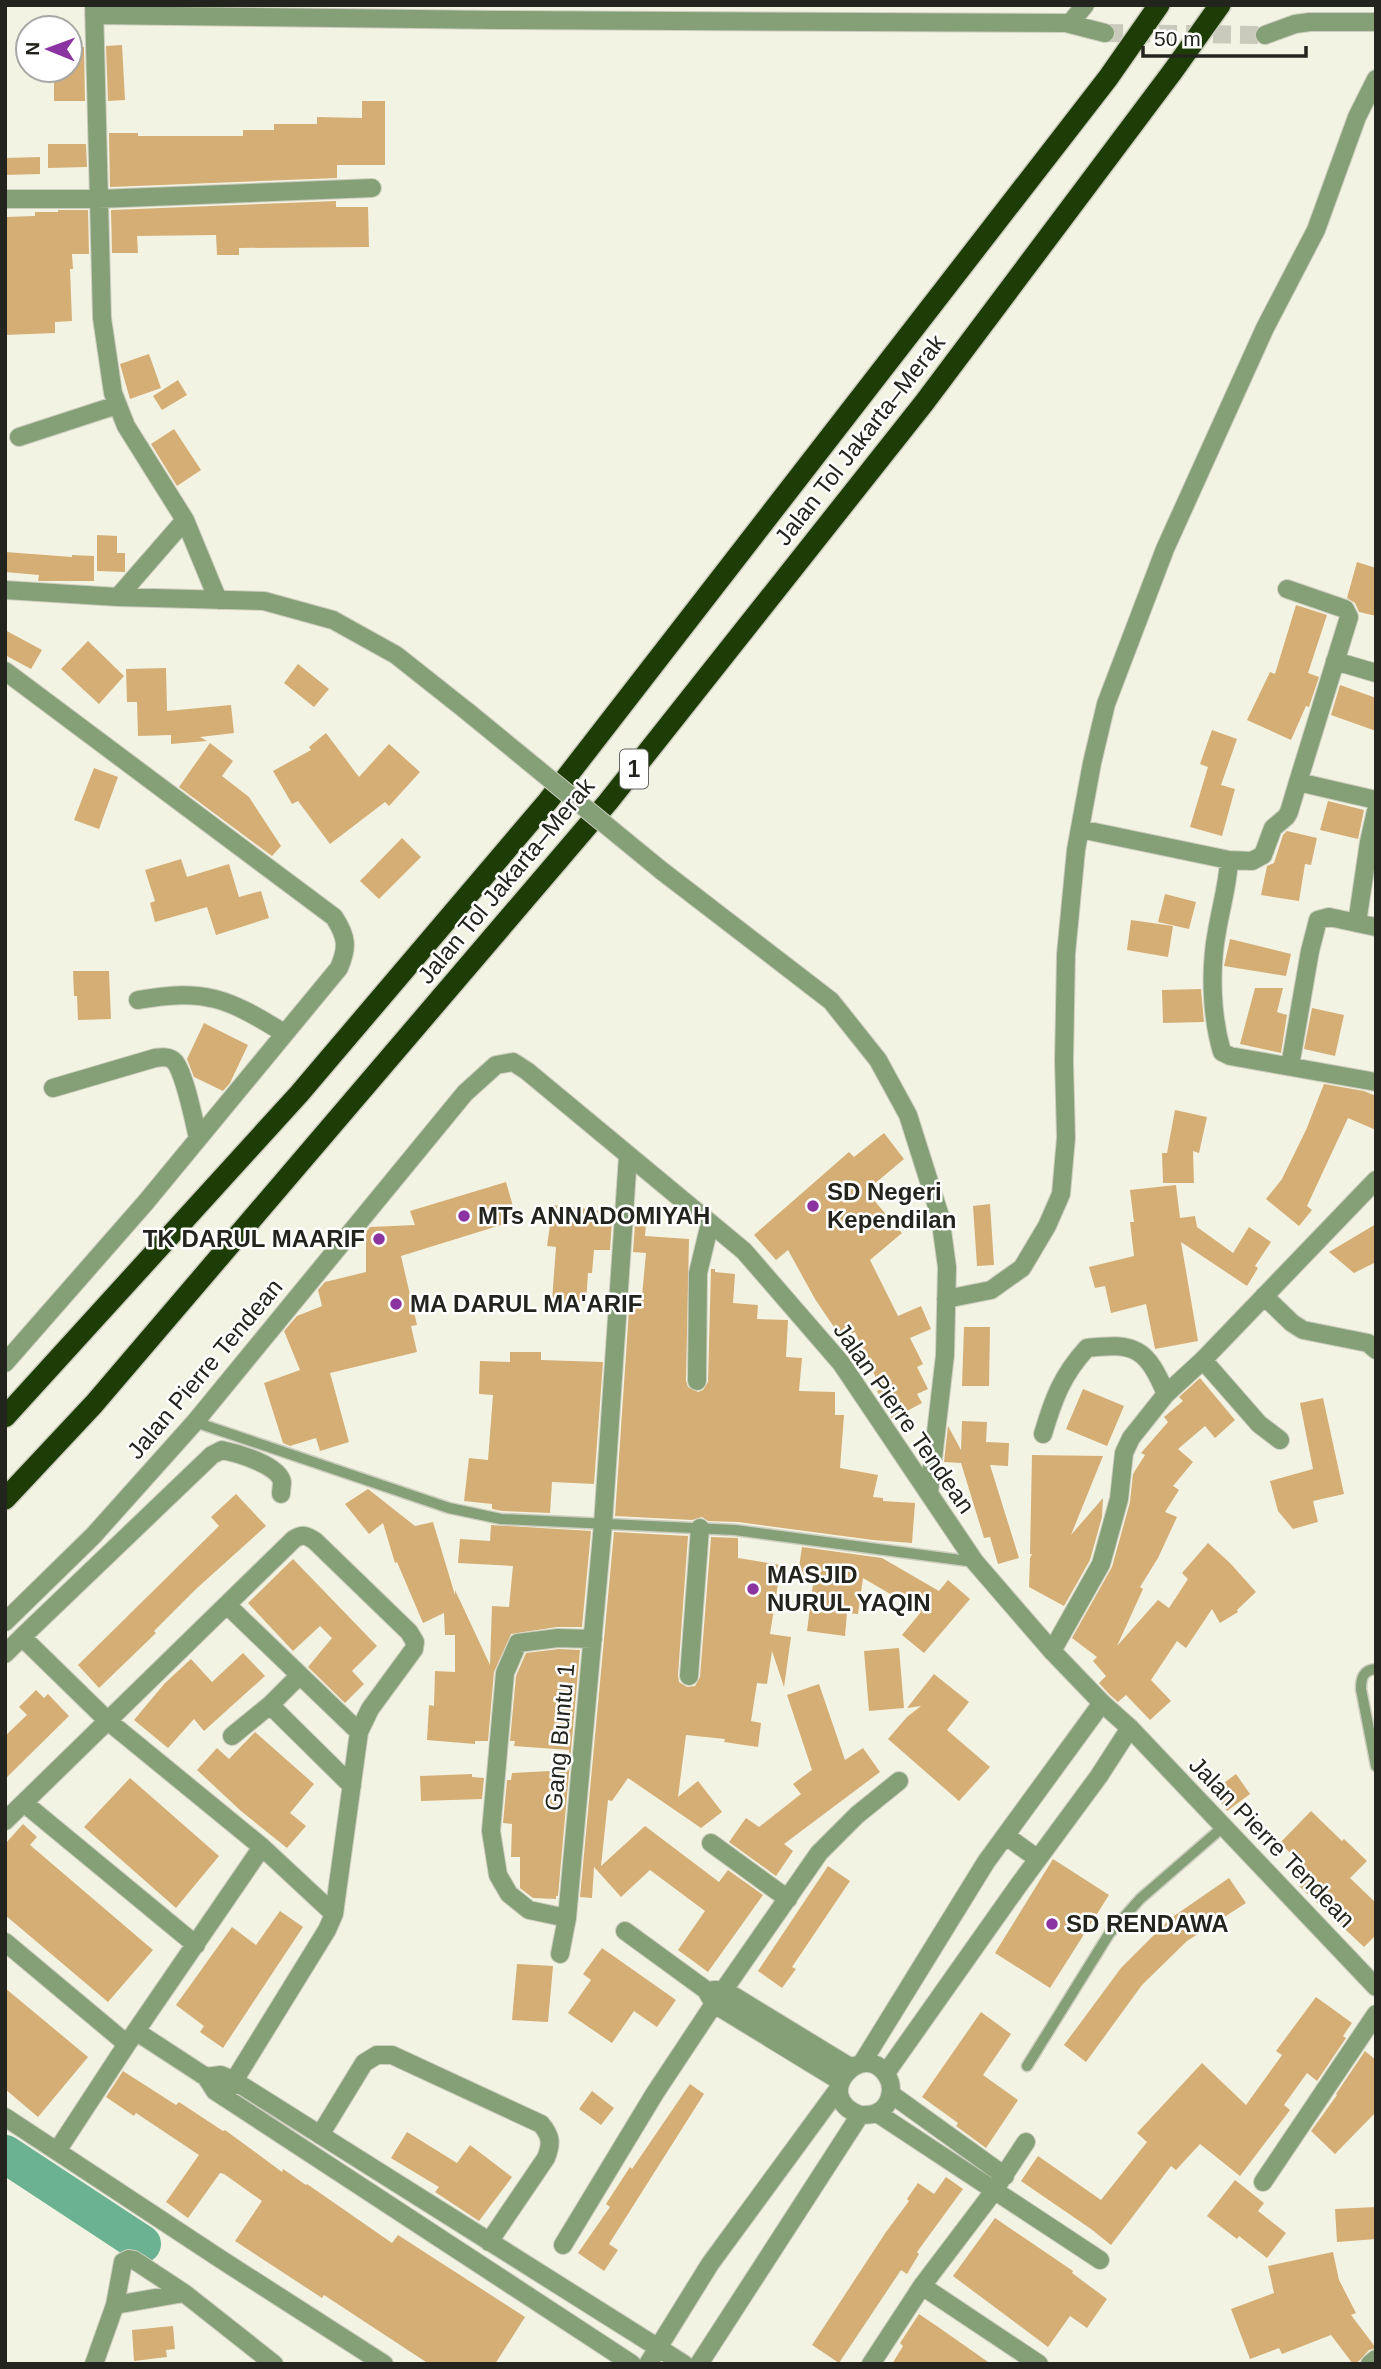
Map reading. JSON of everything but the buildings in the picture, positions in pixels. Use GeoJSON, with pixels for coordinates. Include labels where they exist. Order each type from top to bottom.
{"type":"FeatureCollection","features":[{"type":"Feature","properties":{"kind":"highway","name":"Jalan Tol Jakarta–Merak"},"geometry":{"type":"LineString","coordinates":[[5,1417],[299,1094],[548,801],[1100,89],[1159,5]]}},
{"type":"Feature","properties":{"kind":"highway","name":"Jalan Tol Jakarta–Merak"},"geometry":{"type":"LineString","coordinates":[[5,1499],[94,1404],[608,802],[924,403],[1174,71],[1220,5]]}},
{"type":"Feature","properties":{"kind":"street"},"geometry":{"type":"LineString","coordinates":[[1066,23],[1071,22],[1084,5]]}},
{"type":"Feature","properties":{"kind":"street"},"geometry":{"type":"LineString","coordinates":[[218,600],[185,520],[126,426],[117,405],[107,360],[102,318],[95,15],[1066,23],[1105,33]]}},
{"type":"Feature","properties":{"kind":"street"},"geometry":{"type":"LineString","coordinates":[[1265,35],[1295,24],[1310,22],[1376,22]]}},
{"type":"Feature","properties":{"kind":"street"},"geometry":{"type":"LineString","coordinates":[[946,1299],[991,1290],[1022,1268],[1047,1226],[1060,1194],[1066,1138],[1066,954],[1080,829],[1106,704],[1165,549],[1265,328],[1316,230],[1357,117],[1376,79]]}},
{"type":"Feature","properties":{"kind":"street"},"geometry":{"type":"LineString","coordinates":[[5,199],[98,199],[372,188]]}},
{"type":"Feature","properties":{"kind":"street"},"geometry":{"type":"LineString","coordinates":[[19,437],[117,405]]}},
{"type":"Feature","properties":{"kind":"street"},"geometry":{"type":"LineString","coordinates":[[118,597],[185,520]]}},
{"type":"Feature","properties":{"kind":"street"},"geometry":{"type":"LineString","coordinates":[[1080,829],[1229,860],[1252,861],[1263,855],[1273,828],[1289,812],[1348,613],[1336,606],[1287,589]]}},
{"type":"Feature","properties":{"kind":"street"},"geometry":{"type":"LineString","coordinates":[[5,590],[118,597],[264,601],[333,620],[396,654],[662,871],[831,1001],[878,1060],[908,1115],[940,1216],[947,1267],[945,1355],[929,1493]]}},
{"type":"Feature","properties":{"kind":"street"},"geometry":{"type":"LineString","coordinates":[[1335,661],[1376,673]]}},
{"type":"Feature","properties":{"kind":"street"},"geometry":{"type":"LineString","coordinates":[[5,671],[334,917],[343,932],[346,952],[339,968],[146,1202],[6,1361]]}},
{"type":"Feature","properties":{"kind":"street"},"geometry":{"type":"LineString","coordinates":[[1298,782],[1376,800]]}},
{"type":"Feature","properties":{"kind":"street"},"geometry":{"type":"LineString","coordinates":[[1357,923],[1376,811]]}},
{"type":"Feature","properties":{"kind":"street"},"geometry":{"type":"LineString","coordinates":[[1229,860],[1214,952],[1215,1005],[1222,1052],[1230,1056],[1376,1082]]}},
{"type":"Feature","properties":{"kind":"street"},"geometry":{"type":"LineString","coordinates":[[1290,1066],[1318,920],[1329,917],[1376,927]]}},
{"type":"Feature","properties":{"kind":"street"},"geometry":{"type":"LineString","coordinates":[[138,1000],[166,995],[203,995],[251,1012],[284,1032]]}},
{"type":"Feature","properties":{"kind":"street"},"geometry":{"type":"LineString","coordinates":[[54,1088],[155,1058],[167,1057],[175,1062],[183,1081],[198,1138]]}},
{"type":"Feature","properties":{"kind":"street","name":"Jalan Pierre Tendean"},"geometry":{"type":"LineString","coordinates":[[5,1622],[93,1536],[195,1422],[465,1093],[496,1065],[505,1062],[520,1065],[744,1251],[841,1363],[975,1562],[1052,1651],[1130,1728],[1375,1985]]}},
{"type":"Feature","properties":{"kind":"street","name":"Gang Buntu 1"},"geometry":{"type":"LineString","coordinates":[[560,1954],[567,1919],[603,1524],[628,1156]]}},
{"type":"Feature","properties":{"kind":"street"},"geometry":{"type":"LineString","coordinates":[[1052,1651],[1101,1564],[1119,1499],[1124,1453],[1131,1438],[1166,1394],[1203,1360],[1376,1180]]}},
{"type":"Feature","properties":{"kind":"street"},"geometry":{"type":"LineString","coordinates":[[697,1381],[698,1273],[710,1223]]}},
{"type":"Feature","properties":{"kind":"street"},"geometry":{"type":"LineString","coordinates":[[1264,1296],[1303,1330],[1368,1343],[1376,1350]]}},
{"type":"Feature","properties":{"kind":"street"},"geometry":{"type":"LineString","coordinates":[[1043,1434],[1054,1397],[1071,1366],[1087,1348],[1116,1344],[1138,1351],[1155,1368],[1166,1394]]}},
{"type":"Feature","properties":{"kind":"street"},"geometry":{"type":"LineString","coordinates":[[1203,1360],[1259,1424],[1280,1440]]}},
{"type":"Feature","properties":{"kind":"street"},"geometry":{"type":"LineString","coordinates":[[5,1654],[212,1455],[222,1450],[265,1465],[276,1472],[282,1481],[281,1494]]}},
{"type":"Feature","properties":{"kind":"street"},"geometry":{"type":"LineString","coordinates":[[690,1676],[700,1528]]}},
{"type":"Feature","properties":{"kind":"street"},"geometry":{"type":"LineString","coordinates":[[5,1821],[294,1539],[307,1535],[410,1632],[415,1642],[414,1649],[370,1709],[359,1732],[334,1914],[327,1930],[224,2096]]}},
{"type":"Feature","properties":{"kind":"street"},"geometry":{"type":"LineString","coordinates":[[227,1605],[359,1732]]}},
{"type":"Feature","properties":{"kind":"street"},"geometry":{"type":"LineString","coordinates":[[22,1637],[108,1721],[262,1847],[334,1914]]}},
{"type":"Feature","properties":{"kind":"street"},"geometry":{"type":"LineString","coordinates":[[567,1919],[529,1910],[509,1895],[498,1874],[491,1830],[505,1673],[519,1643],[558,1638],[593,1639]]}},
{"type":"Feature","properties":{"kind":"street"},"geometry":{"type":"LineString","coordinates":[[232,1736],[270,1705],[300,1675]]}},
{"type":"Feature","properties":{"kind":"street"},"geometry":{"type":"LineString","coordinates":[[652,2356],[710,2264],[848,2075],[986,1862],[1102,1703]]}},
{"type":"Feature","properties":{"kind":"street"},"geometry":{"type":"LineString","coordinates":[[270,1705],[352,1786]]}},
{"type":"Feature","properties":{"kind":"street"},"geometry":{"type":"LineString","coordinates":[[886,2073],[1099,1776],[1130,1728]]}},
{"type":"Feature","properties":{"kind":"street"},"geometry":{"type":"LineString","coordinates":[[563,2245],[714,1994],[788,1899],[818,1853],[856,1815],[900,1780]]}},
{"type":"Feature","properties":{"kind":"street"},"geometry":{"type":"LineString","coordinates":[[24,1803],[196,1945]]}},
{"type":"Feature","properties":{"kind":"street"},"geometry":{"type":"LineString","coordinates":[[1006,1836],[1038,1859]]}},
{"type":"Feature","properties":{"kind":"street"},"geometry":{"type":"LineString","coordinates":[[711,1843],[788,1899]]}},
{"type":"Feature","properties":{"kind":"street"},"geometry":{"type":"LineString","coordinates":[[57,2151],[262,1847]]}},
{"type":"Feature","properties":{"kind":"street"},"geometry":{"type":"LineString","coordinates":[[625,1931],[714,1994],[848,2075]]}},
{"type":"Feature","properties":{"kind":"street"},"geometry":{"type":"LineString","coordinates":[[5,1942],[132,2038],[206,2077],[215,2091],[632,2364]]}},
{"type":"Feature","properties":{"kind":"street"},"geometry":{"type":"LineString","coordinates":[[1263,2182],[1376,2014]]}},
{"type":"Feature","properties":{"kind":"street"},"geometry":{"type":"LineString","coordinates":[[320,2135],[364,2063],[377,2055],[392,2055],[541,2124],[549,2134],[552,2145],[547,2158],[489,2242]]}},
{"type":"Feature","properties":{"kind":"street"},"geometry":{"type":"LineString","coordinates":[[699,2364],[869,2114],[886,2105],[891,2094],[891,2083],[886,2073],[875,2065],[848,2075],[840,2097],[851,2112],[869,2114],[1000,2183]]}},
{"type":"Feature","properties":{"kind":"street"},"geometry":{"type":"LineString","coordinates":[[206,2077],[221,2075],[233,2080],[542,2276],[652,2356],[684,2364]]}},
{"type":"Feature","properties":{"kind":"street"},"geometry":{"type":"LineString","coordinates":[[891,2094],[1100,2260]]}},
{"type":"Feature","properties":{"kind":"street"},"geometry":{"type":"LineString","coordinates":[[5,2117],[384,2364]]}},
{"type":"Feature","properties":{"kind":"street"},"geometry":{"type":"LineString","coordinates":[[871,2364],[922,2286],[1000,2183],[1026,2142]]}},
{"type":"Feature","properties":{"kind":"street"},"geometry":{"type":"LineString","coordinates":[[94,2364],[115,2305],[124,2262],[129,2259],[184,2293],[273,2364]]}},
{"type":"Feature","properties":{"kind":"street"},"geometry":{"type":"LineString","coordinates":[[530,2297],[542,2276]]}},
{"type":"Feature","properties":{"kind":"street"},"geometry":{"type":"LineString","coordinates":[[922,2286],[1039,2364]]}},
{"type":"Feature","properties":{"kind":"street"},"geometry":{"type":"LineString","coordinates":[[115,2305],[184,2293]]}},
{"type":"Feature","properties":{"kind":"street"},"geometry":{"type":"LineString","coordinates":[[1370,2364],[1376,2359]]}},
{"type":"Feature","properties":{"kind":"lane"},"geometry":{"type":"LineString","coordinates":[[195,1422],[449,1508],[501,1519],[735,1530],[975,1562]]}},
{"type":"Feature","properties":{"kind":"lane"},"geometry":{"type":"LineString","coordinates":[[1376,1669],[1368,1670],[1361,1678],[1361,1689],[1376,1766]]}},
{"type":"Feature","properties":{"kind":"lane"},"geometry":{"type":"LineString","coordinates":[[1027,2066],[1109,1934],[1140,1899],[1223,1827]]}},
{"type":"Feature","properties":{"kind":"waterway"},"geometry":{"type":"LineString","coordinates":[[5,2154],[142,2244]]}},
{"type":"Feature","properties":{"kind":"tunnel"},"geometry":{"type":"LineString","coordinates":[[1105,33],[1265,35]]}},
{"type":"Feature","properties":{"kind":"place","name":"SD Negeri Kependilan"},"geometry":{"type":"Point","coordinates":[813,1206]}},
{"type":"Feature","properties":{"kind":"place","name":"MTs ANNADOMIYAH"},"geometry":{"type":"Point","coordinates":[464,1216]}},
{"type":"Feature","properties":{"kind":"place","name":"TK DARUL MAARIF"},"geometry":{"type":"Point","coordinates":[379,1239]}},
{"type":"Feature","properties":{"kind":"place","name":"MA DARUL MA'ARIF"},"geometry":{"type":"Point","coordinates":[396,1304]}},
{"type":"Feature","properties":{"kind":"place","name":"MASJID NURUL YAQIN"},"geometry":{"type":"Point","coordinates":[753,1589]}},
{"type":"Feature","properties":{"kind":"place","name":"SD RENDAWA"},"geometry":{"type":"Point","coordinates":[1052,1924]}}]}
